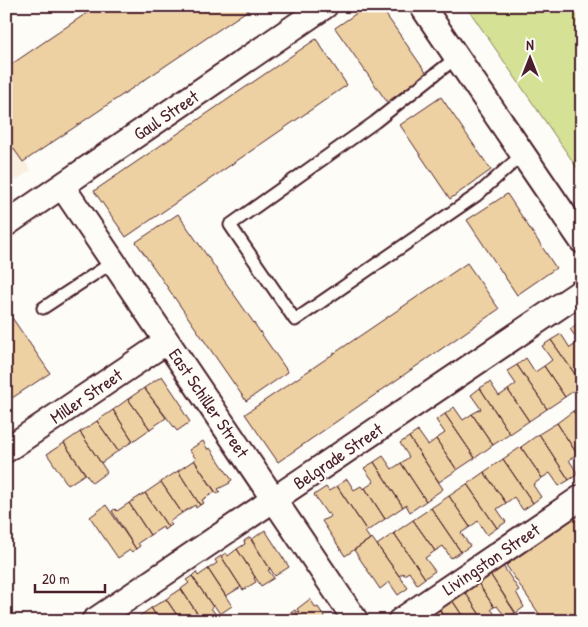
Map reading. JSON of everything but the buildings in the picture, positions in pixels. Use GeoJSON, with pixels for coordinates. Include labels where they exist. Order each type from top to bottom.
{"type":"FeatureCollection","features":[{"type":"Feature","properties":{"kind":"street","name":"Gaul Street"},"geometry":{"type":"LineString","coordinates":[[6,224],[325,6]]}},
{"type":"Feature","properties":{"kind":"street"},"geometry":{"type":"LineString","coordinates":[[422,6],[582,241]]}},
{"type":"Feature","properties":{"kind":"street","name":"East Schiller Street"},"geometry":{"type":"LineString","coordinates":[[62,186],[356,621]]}},
{"type":"Feature","properties":{"kind":"street","name":"Belgrade Street"},"geometry":{"type":"LineString","coordinates":[[94,621],[582,291]]}},
{"type":"Feature","properties":{"kind":"street","name":"Miller Street"},"geometry":{"type":"LineString","coordinates":[[6,450],[166,342]]}},
{"type":"Feature","properties":{"kind":"street","name":"Livingston Street"},"geometry":{"type":"LineString","coordinates":[[400,621],[582,498]]}},
{"type":"Feature","properties":{"kind":"lane"},"geometry":{"type":"LineString","coordinates":[[457,57],[375,122],[230,225],[295,320],[477,195],[523,154]]}},
{"type":"Feature","properties":{"kind":"lane"},"geometry":{"type":"LineString","coordinates":[[43,308],[112,262]]}},
{"type":"Feature","properties":{"kind":"shaded area"},"geometry":{"type":"Polygon","coordinates":[[[6,134],[31,170],[6,187],[6,134]]]}},
{"type":"Feature","properties":{"kind":"green space"},"geometry":{"type":"Polygon","coordinates":[[[466,6],[582,6],[582,175],[466,6]]]}}]}
